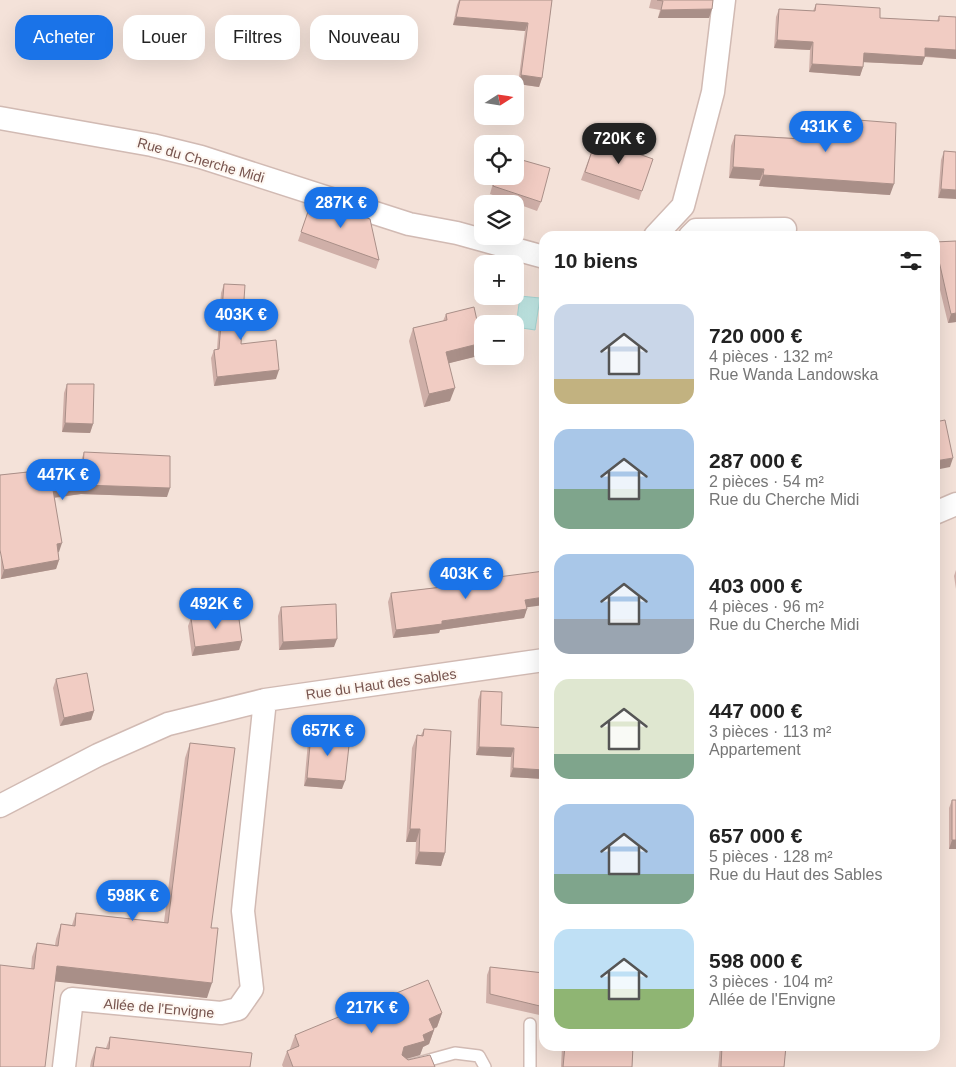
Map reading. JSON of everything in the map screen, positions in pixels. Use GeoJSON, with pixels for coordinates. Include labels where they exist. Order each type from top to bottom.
{"type":"FeatureCollection","features":[{"type":"Feature","properties":{"kind":"street"},"geometry":{"type":"LineString","coordinates":[[660,231],[683,206],[713,92],[724,0]]}},
{"type":"Feature","properties":{"kind":"street","name":"Rue du Cherche Midi"},"geometry":{"type":"LineString","coordinates":[[0,118],[152,145],[201,157],[409,224],[458,233],[539,256]]}},
{"type":"Feature","properties":{"kind":"street"},"geometry":{"type":"LineString","coordinates":[[695,231],[785,230]]}},
{"type":"Feature","properties":{"kind":"street"},"geometry":{"type":"LineString","coordinates":[[940,511],[956,504]]}},
{"type":"Feature","properties":{"kind":"street","name":"Rue du Haut des Sables"},"geometry":{"type":"LineString","coordinates":[[0,806],[98,755],[168,724],[265,700],[539,661]]}},
{"type":"Feature","properties":{"kind":"street","name":"Allée de l'Envigne"},"geometry":{"type":"LineString","coordinates":[[64,1067],[72,1000],[221,1013],[238,1009],[252,989],[243,912],[265,700]]}},
{"type":"Feature","properties":{"kind":"lane"},"geometry":{"type":"LineString","coordinates":[[530,1024],[530,1067]]}},
{"type":"Feature","properties":{"kind":"lane"},"geometry":{"type":"LineString","coordinates":[[404,1067],[455,1053],[478,1056],[485,1067]]}},
{"type":"Feature","properties":{"kind":"shaded area"},"geometry":{"type":"Polygon","coordinates":[[[0,0],[956,0],[956,1067],[0,1067],[0,0]]]}},
{"type":"Feature","properties":{"kind":"water"},"geometry":{"type":"Polygon","coordinates":[[[524,296],[539,298],[535,330],[524,328],[524,315],[518,315],[519,305],[524,305],[524,296]]]}},
{"type":"Feature","properties":{"kind":"building"},"geometry":{"type":"Polygon","coordinates":[[[460,0],[552,0],[542,78],[521,75],[528,23],[456,17],[460,0]]]}},
{"type":"Feature","properties":{"kind":"building"},"geometry":{"type":"Polygon","coordinates":[[[657,0],[713,0],[712,9],[661,10],[663,1],[657,0]]]}},
{"type":"Feature","properties":{"kind":"building"},"geometry":{"type":"Polygon","coordinates":[[[816,4],[880,8],[880,18],[939,21],[939,16],[956,17],[956,50],[925,48],[925,57],[864,53],[863,67],[812,64],[813,42],[777,40],[779,9],[815,11],[816,4]]]}},
{"type":"Feature","properties":{"kind":"building"},"geometry":{"type":"Polygon","coordinates":[[[820,117],[896,123],[894,184],[763,175],[764,169],[733,167],[735,135],[818,140],[820,117]]]}},
{"type":"Feature","properties":{"kind":"building"},"geometry":{"type":"Polygon","coordinates":[[[596,139],[653,159],[642,191],[585,172],[596,139]]]}},
{"type":"Feature","properties":{"kind":"building"},"geometry":{"type":"Polygon","coordinates":[[[944,151],[956,152],[956,190],[941,189],[944,151]]]}},
{"type":"Feature","properties":{"kind":"building"},"geometry":{"type":"Polygon","coordinates":[[[524,161],[550,168],[541,202],[493,186],[524,185],[524,161]]]}},
{"type":"Feature","properties":{"kind":"building"},"geometry":{"type":"Polygon","coordinates":[[[312,200],[370,219],[379,260],[301,232],[312,200]]]}},
{"type":"Feature","properties":{"kind":"building"},"geometry":{"type":"Polygon","coordinates":[[[956,241],[956,313],[951,314],[940,265],[940,242],[956,241]]]}},
{"type":"Feature","properties":{"kind":"building"},"geometry":{"type":"Polygon","coordinates":[[[224,284],[245,285],[241,344],[276,340],[279,370],[217,377],[214,350],[219,349],[224,284]]]}},
{"type":"Feature","properties":{"kind":"building"},"geometry":{"type":"Polygon","coordinates":[[[474,307],[476,315],[474,315],[474,345],[446,352],[455,388],[429,394],[413,328],[447,320],[446,314],[474,307]]]}},
{"type":"Feature","properties":{"kind":"building"},"geometry":{"type":"Polygon","coordinates":[[[67,384],[94,384],[93,424],[65,423],[67,384]]]}},
{"type":"Feature","properties":{"kind":"building"},"geometry":{"type":"Polygon","coordinates":[[[945,420],[953,458],[940,460],[940,421],[945,420]]]}},
{"type":"Feature","properties":{"kind":"building"},"geometry":{"type":"Polygon","coordinates":[[[84,452],[170,456],[170,488],[84,485],[53,490],[62,543],[57,544],[59,560],[4,570],[0,550],[0,475],[83,466],[84,452]]]}},
{"type":"Feature","properties":{"kind":"building"},"geometry":{"type":"Polygon","coordinates":[[[539,572],[539,598],[525,600],[527,609],[442,621],[442,624],[396,630],[391,593],[468,584],[468,581],[539,572]]]}},
{"type":"Feature","properties":{"kind":"building"},"geometry":{"type":"Polygon","coordinates":[[[336,604],[337,639],[283,642],[281,607],[336,604]]]}},
{"type":"Feature","properties":{"kind":"building"},"geometry":{"type":"Polygon","coordinates":[[[238,612],[242,641],[195,647],[191,618],[238,612]]]}},
{"type":"Feature","properties":{"kind":"building"},"geometry":{"type":"Polygon","coordinates":[[[87,673],[94,711],[64,718],[56,679],[87,673]]]}},
{"type":"Feature","properties":{"kind":"building"},"geometry":{"type":"Polygon","coordinates":[[[481,691],[502,692],[501,725],[539,728],[539,770],[513,768],[514,748],[479,747],[481,691]]]}},
{"type":"Feature","properties":{"kind":"building"},"geometry":{"type":"Polygon","coordinates":[[[424,729],[451,731],[445,853],[419,852],[420,829],[410,829],[417,735],[423,736],[424,729]]]}},
{"type":"Feature","properties":{"kind":"building"},"geometry":{"type":"Polygon","coordinates":[[[311,734],[350,737],[345,781],[307,778],[311,734]]]}},
{"type":"Feature","properties":{"kind":"building"},"geometry":{"type":"Polygon","coordinates":[[[190,743],[235,748],[211,928],[218,928],[212,983],[57,966],[45,1067],[0,1067],[0,965],[34,969],[37,943],[58,946],[61,924],[75,926],[76,913],[168,923],[190,743]]]}},
{"type":"Feature","properties":{"kind":"building"},"geometry":{"type":"Polygon","coordinates":[[[952,800],[956,800],[956,840],[952,840],[952,800]]]}},
{"type":"Feature","properties":{"kind":"building"},"geometry":{"type":"Polygon","coordinates":[[[490,967],[539,972],[539,1006],[490,994],[490,967]]]}},
{"type":"Feature","properties":{"kind":"building"},"geometry":{"type":"Polygon","coordinates":[[[428,980],[442,1013],[429,1019],[434,1030],[423,1035],[425,1041],[404,1047],[402,1055],[408,1060],[430,1055],[435,1067],[293,1067],[287,1051],[299,1046],[295,1035],[428,980]]]}},
{"type":"Feature","properties":{"kind":"building"},"geometry":{"type":"Polygon","coordinates":[[[110,1037],[252,1053],[250,1067],[93,1067],[96,1047],[109,1049],[110,1037]]]}},
{"type":"Feature","properties":{"kind":"building"},"geometry":{"type":"Polygon","coordinates":[[[565,1051],[633,1051],[632,1067],[563,1067],[565,1051]]]}},
{"type":"Feature","properties":{"kind":"building"},"geometry":{"type":"Polygon","coordinates":[[[722,1051],[786,1051],[784,1067],[721,1067],[722,1051]]]}}]}
